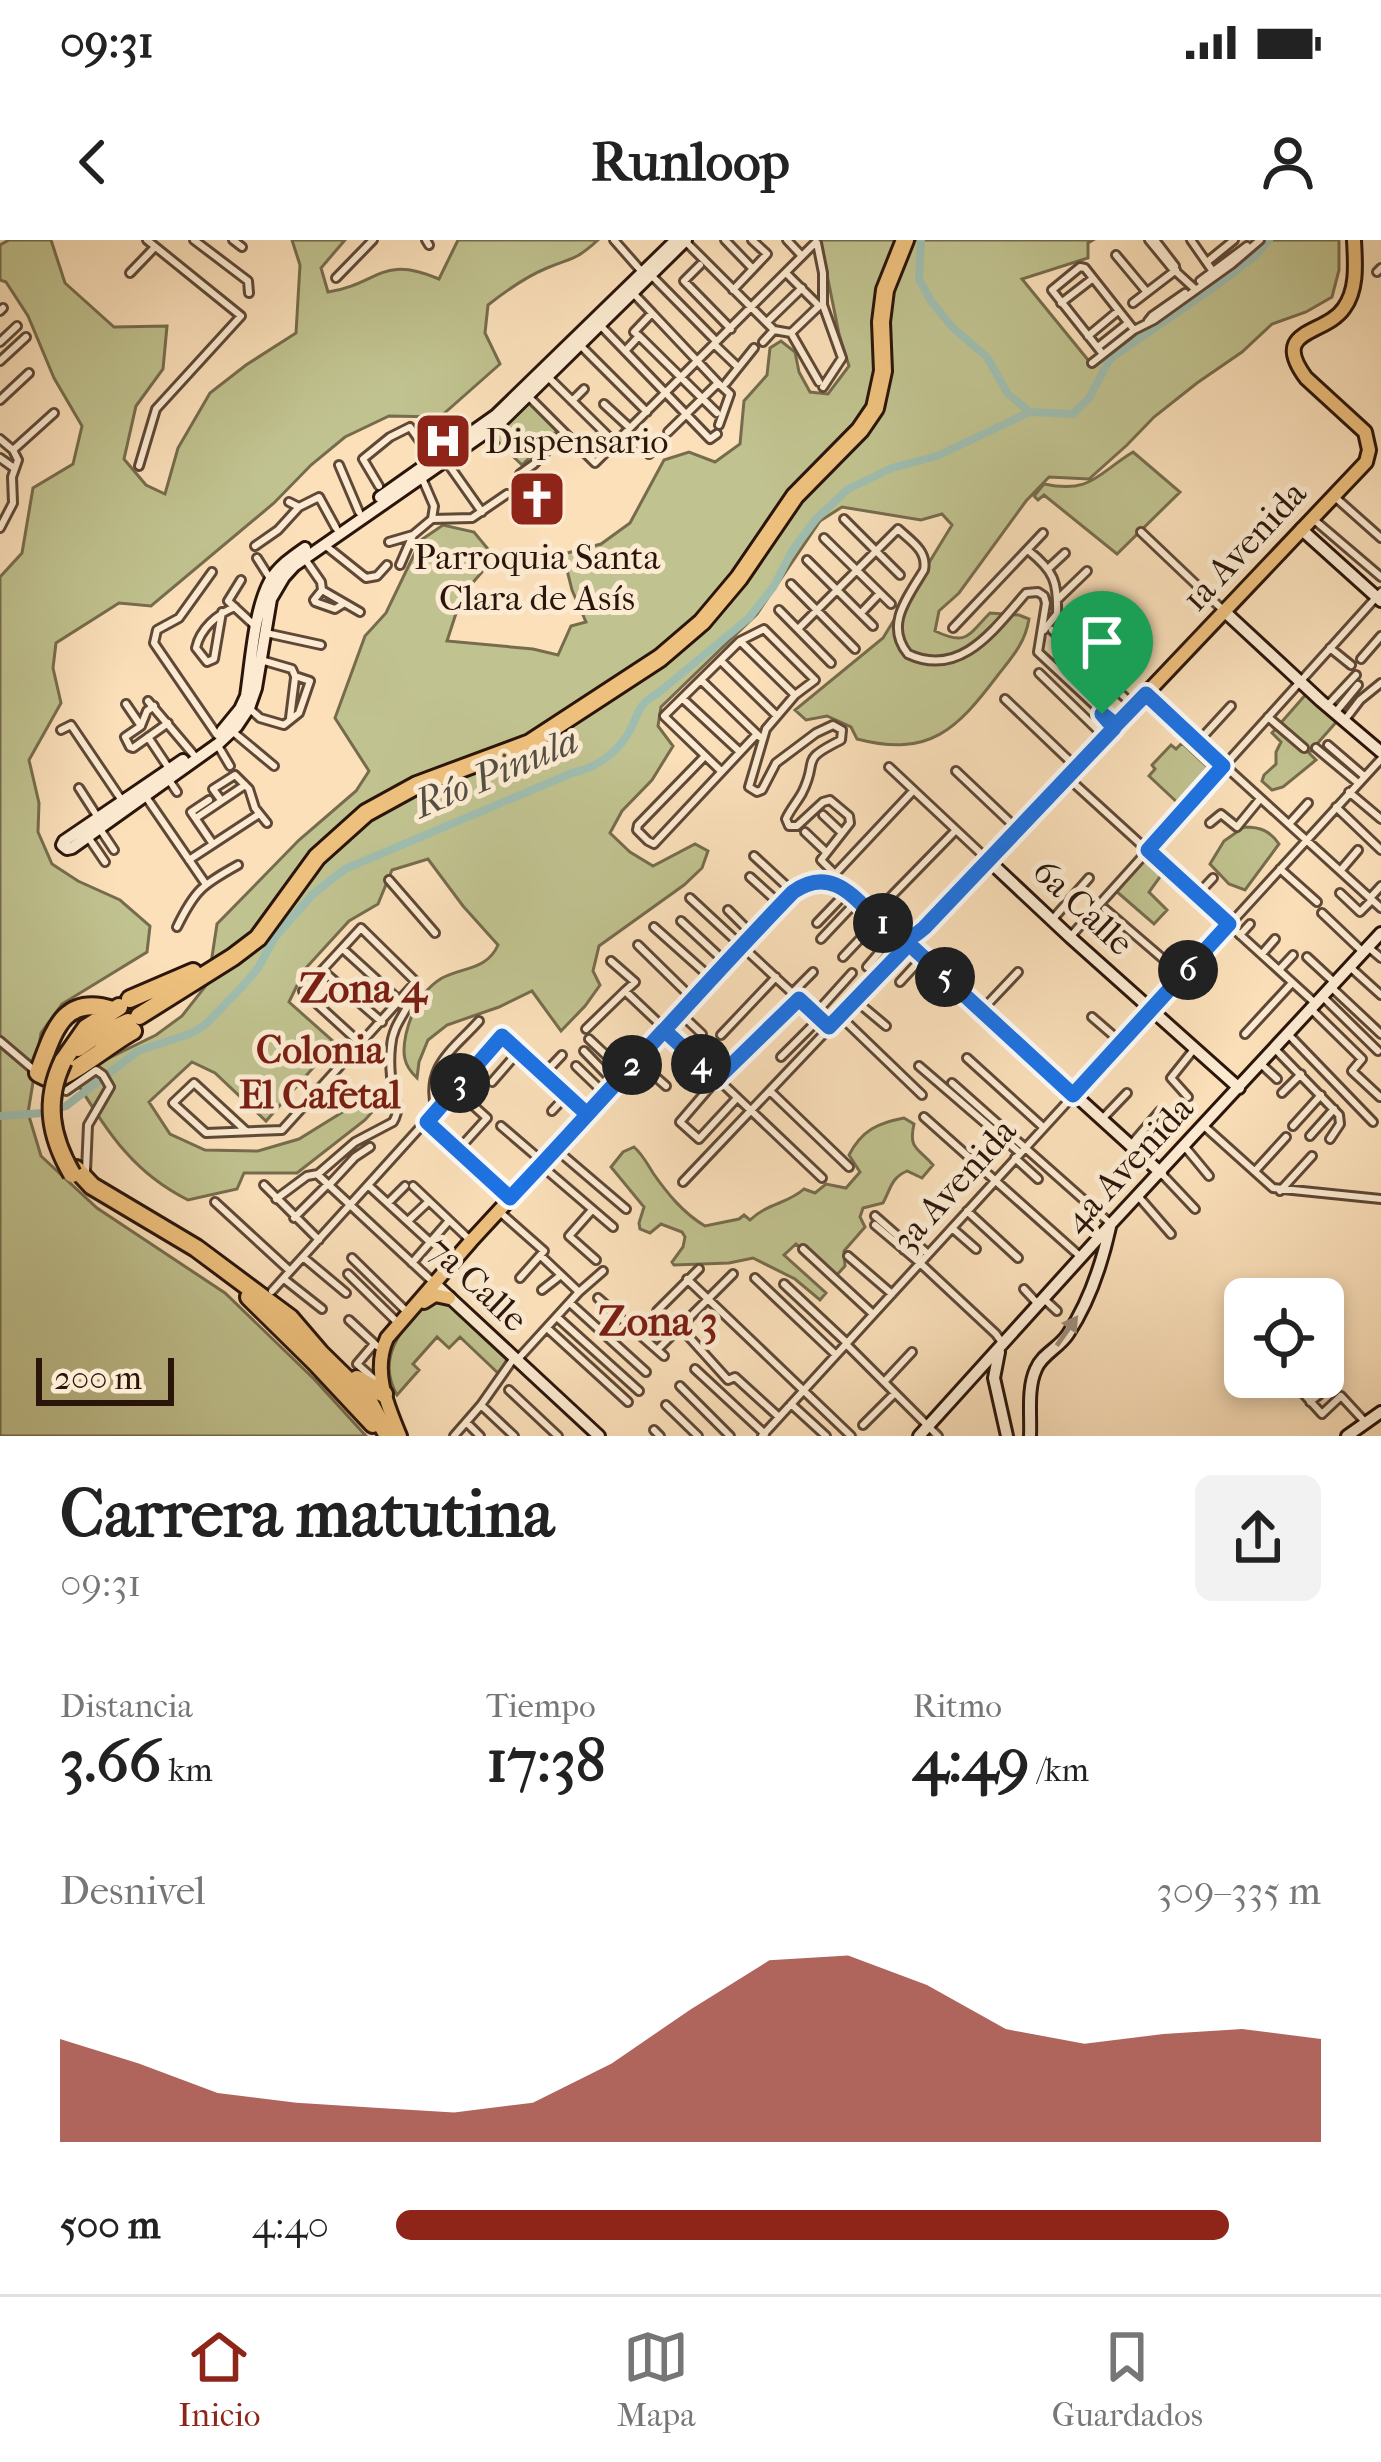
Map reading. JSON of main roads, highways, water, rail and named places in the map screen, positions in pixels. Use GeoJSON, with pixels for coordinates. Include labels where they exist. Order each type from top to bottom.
{"type":"FeatureCollection","features":[{"type":"Feature","properties":{"kind":"highway"},"geometry":{"type":"LineString","coordinates":[[129,1016],[96,1006],[65,1016],[57,1025],[42,1075],[55,1078],[69,1073],[112,1042],[129,1016],[246,942],[314,854],[363,808],[411,784],[528,739],[658,654],[712,605],[791,492],[871,406],[877,384],[877,302],[884,274],[903,240]]}},
{"type":"Feature","properties":{"kind":"highway"},"geometry":{"type":"LineString","coordinates":[[384,1436],[305,1343],[220,1272],[89,1191],[54,1135],[50,1117],[53,1088],[86,1028],[129,1016],[233,957],[258,938],[333,840],[411,784]]}},
{"type":"Feature","properties":{"kind":"highway"},"geometry":{"type":"LineString","coordinates":[[305,1343],[378,1384]]}},
{"type":"Feature","properties":{"kind":"main road","name":"1a Avenida"},"geometry":{"type":"LineString","coordinates":[[378,1384],[378,1347],[498,1210],[793,892],[834,879],[903,937],[924,928],[1366,462],[1365,433],[1306,378],[1294,360],[1294,348],[1304,333],[1336,317],[1346,306],[1354,277],[1354,240]]}},
{"type":"Feature","properties":{"kind":"main road"},"geometry":{"type":"LineString","coordinates":[[399,1436],[378,1384],[386,1375],[387,1354],[395,1336],[431,1296],[448,1298]]}},
{"type":"Feature","properties":{"kind":"waterway"},"geometry":{"type":"LineString","coordinates":[[921,240],[919,279],[931,301],[987,357],[1008,394],[1030,412]]}},
{"type":"Feature","properties":{"kind":"waterway","name":"Río Pinula"},"geometry":{"type":"LineString","coordinates":[[0,1116],[66,1106],[138,1051],[205,1025],[258,968],[275,937],[313,894],[345,869],[605,759],[624,740],[646,702],[749,618],[816,519],[848,489],[892,468],[937,456],[1030,412],[1073,414],[1089,398],[1110,359],[1224,280],[1269,240]]}},
{"type":"Feature","properties":{"kind":"place","name":"Dispensario"},"geometry":{"type":"Point","coordinates":[443,441]}},
{"type":"Feature","properties":{"kind":"place","name":"Parroquia Santa Clara de Asís"},"geometry":{"type":"Point","coordinates":[537,499]}},
{"type":"Feature","properties":{"kind":"district","name":"Zona 4"},"geometry":{"type":"Point","coordinates":[363,988]}},
{"type":"Feature","properties":{"kind":"district","name":"Colonia El Cafetal"},"geometry":{"type":"Point","coordinates":[320,1072]}},
{"type":"Feature","properties":{"kind":"district","name":"Zona 3"},"geometry":{"type":"Point","coordinates":[658,1321]}}]}
